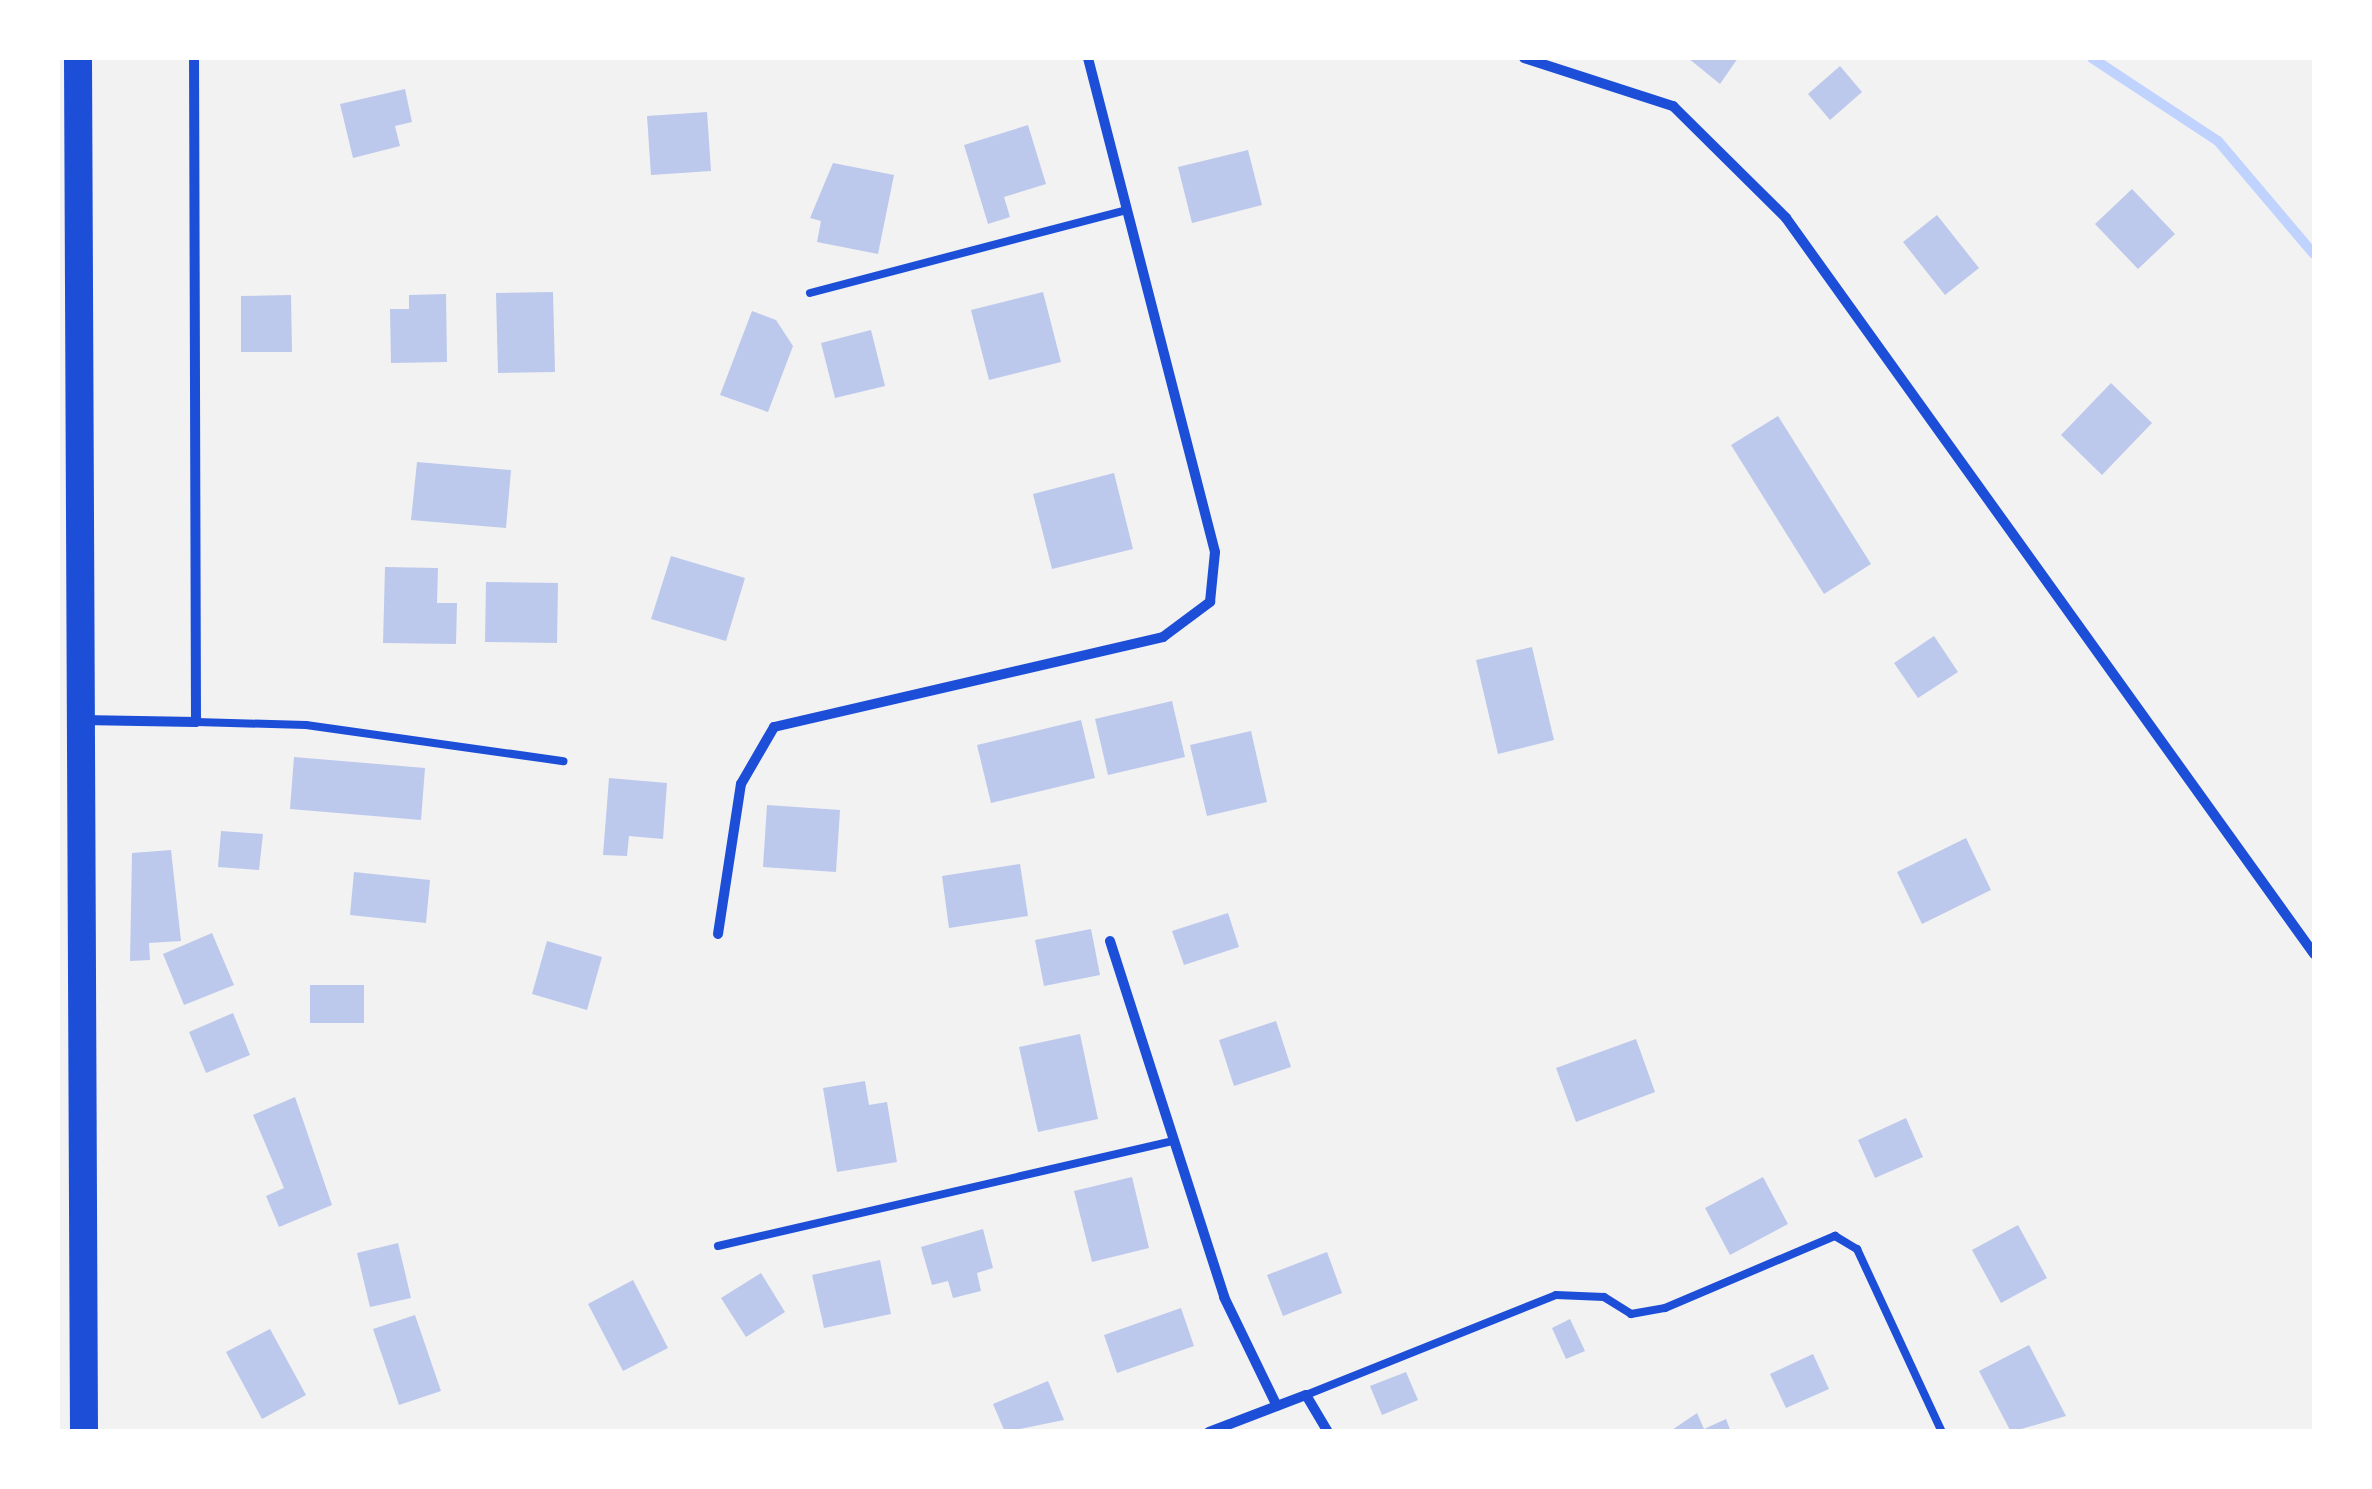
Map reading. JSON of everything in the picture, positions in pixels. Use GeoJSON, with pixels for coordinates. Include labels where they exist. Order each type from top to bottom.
{"type":"FeatureCollection","features":[{"type":"Feature","properties":{"kind":"highway"},"geometry":{"type":"LineString","coordinates":[[78,58],[84,1432]]}},
{"type":"Feature","properties":{"kind":"street"},"geometry":{"type":"LineString","coordinates":[[81,720],[196,722],[194,58]]}},
{"type":"Feature","properties":{"kind":"street"},"geometry":{"type":"LineString","coordinates":[[718,934],[741,784],[774,728],[1162,636],[1210,602],[1215,552],[1088,58]]}},
{"type":"Feature","properties":{"kind":"street"},"geometry":{"type":"LineString","coordinates":[[1524,58],[1673,106],[1786,218],[2314,954]]}},
{"type":"Feature","properties":{"kind":"street"},"geometry":{"type":"LineString","coordinates":[[1110,940],[1170,1142],[1224,1297],[1277,1406]]}},
{"type":"Feature","properties":{"kind":"street"},"geometry":{"type":"LineString","coordinates":[[1209,1432],[1306,1395],[1328,1432]]}},
{"type":"Feature","properties":{"kind":"lane"},"geometry":{"type":"LineString","coordinates":[[810,293],[1127,210]]}},
{"type":"Feature","properties":{"kind":"lane"},"geometry":{"type":"LineString","coordinates":[[196,722],[306,725],[563,761]]}},
{"type":"Feature","properties":{"kind":"lane"},"geometry":{"type":"LineString","coordinates":[[718,1246],[1170,1142]]}},
{"type":"Feature","properties":{"kind":"lane"},"geometry":{"type":"LineString","coordinates":[[1306,1395],[1556,1296],[1604,1297],[1630,1314],[1664,1308],[1835,1236],[1858,1250],[1942,1432]]}},
{"type":"Feature","properties":{"kind":"building"},"geometry":{"type":"Polygon","coordinates":[[[1688,58],[1738,58],[1720,84],[1688,58]]]}},
{"type":"Feature","properties":{"kind":"building"},"geometry":{"type":"Polygon","coordinates":[[[1840,66],[1862,92],[1830,120],[1808,94],[1840,66]]]}},
{"type":"Feature","properties":{"kind":"building"},"geometry":{"type":"Polygon","coordinates":[[[405,89],[412,122],[395,126],[400,146],[353,158],[340,104],[405,89]]]}},
{"type":"Feature","properties":{"kind":"building"},"geometry":{"type":"Polygon","coordinates":[[[707,112],[711,171],[651,175],[647,116],[707,112]]]}},
{"type":"Feature","properties":{"kind":"building"},"geometry":{"type":"Polygon","coordinates":[[[1028,125],[1046,184],[1004,197],[1010,217],[988,224],[964,145],[1028,125]]]}},
{"type":"Feature","properties":{"kind":"building"},"geometry":{"type":"Polygon","coordinates":[[[1248,150],[1262,205],[1192,223],[1178,167],[1248,150]]]}},
{"type":"Feature","properties":{"kind":"building"},"geometry":{"type":"Polygon","coordinates":[[[833,163],[894,175],[878,254],[817,242],[821,221],[810,218],[833,163]]]}},
{"type":"Feature","properties":{"kind":"building"},"geometry":{"type":"Polygon","coordinates":[[[2132,189],[2175,234],[2138,269],[2095,224],[2132,189]]]}},
{"type":"Feature","properties":{"kind":"building"},"geometry":{"type":"Polygon","coordinates":[[[1937,215],[1979,268],[1945,295],[1903,242],[1937,215]]]}},
{"type":"Feature","properties":{"kind":"building"},"geometry":{"type":"Polygon","coordinates":[[[553,292],[555,372],[498,373],[496,293],[553,292]]]}},
{"type":"Feature","properties":{"kind":"building"},"geometry":{"type":"Polygon","coordinates":[[[1043,292],[1061,362],[989,380],[971,310],[1043,292]]]}},
{"type":"Feature","properties":{"kind":"building"},"geometry":{"type":"Polygon","coordinates":[[[446,294],[447,362],[391,363],[390,309],[409,309],[409,295],[446,294]]]}},
{"type":"Feature","properties":{"kind":"building"},"geometry":{"type":"Polygon","coordinates":[[[291,295],[292,352],[241,352],[241,296],[291,295]]]}},
{"type":"Feature","properties":{"kind":"building"},"geometry":{"type":"Polygon","coordinates":[[[752,311],[776,320],[793,346],[768,412],[720,395],[752,311]]]}},
{"type":"Feature","properties":{"kind":"building"},"geometry":{"type":"Polygon","coordinates":[[[871,330],[885,386],[835,398],[821,343],[871,330]]]}},
{"type":"Feature","properties":{"kind":"building"},"geometry":{"type":"Polygon","coordinates":[[[2111,383],[2152,423],[2102,475],[2061,435],[2111,383]]]}},
{"type":"Feature","properties":{"kind":"building"},"geometry":{"type":"Polygon","coordinates":[[[1778,416],[1871,564],[1824,594],[1731,445],[1778,416]]]}},
{"type":"Feature","properties":{"kind":"building"},"geometry":{"type":"Polygon","coordinates":[[[417,462],[511,470],[506,528],[411,520],[417,462]]]}},
{"type":"Feature","properties":{"kind":"building"},"geometry":{"type":"Polygon","coordinates":[[[1114,473],[1133,549],[1052,569],[1033,494],[1114,473]]]}},
{"type":"Feature","properties":{"kind":"building"},"geometry":{"type":"Polygon","coordinates":[[[671,556],[745,578],[726,641],[651,619],[671,556]]]}},
{"type":"Feature","properties":{"kind":"building"},"geometry":{"type":"Polygon","coordinates":[[[385,567],[438,568],[437,603],[457,603],[456,644],[383,643],[385,567]]]}},
{"type":"Feature","properties":{"kind":"building"},"geometry":{"type":"Polygon","coordinates":[[[486,582],[558,583],[557,643],[485,642],[486,582]]]}},
{"type":"Feature","properties":{"kind":"building"},"geometry":{"type":"Polygon","coordinates":[[[1934,636],[1958,672],[1918,698],[1894,663],[1934,636]]]}},
{"type":"Feature","properties":{"kind":"building"},"geometry":{"type":"Polygon","coordinates":[[[1532,647],[1554,740],[1498,754],[1476,660],[1532,647]]]}},
{"type":"Feature","properties":{"kind":"building"},"geometry":{"type":"Polygon","coordinates":[[[1172,701],[1185,757],[1108,775],[1095,719],[1172,701]]]}},
{"type":"Feature","properties":{"kind":"building"},"geometry":{"type":"Polygon","coordinates":[[[1081,720],[1095,778],[991,803],[977,745],[1081,720]]]}},
{"type":"Feature","properties":{"kind":"building"},"geometry":{"type":"Polygon","coordinates":[[[1251,731],[1267,802],[1207,816],[1190,745],[1251,731]]]}},
{"type":"Feature","properties":{"kind":"building"},"geometry":{"type":"Polygon","coordinates":[[[294,757],[425,768],[421,820],[290,809],[294,757]]]}},
{"type":"Feature","properties":{"kind":"building"},"geometry":{"type":"Polygon","coordinates":[[[609,778],[667,783],[663,839],[629,836],[627,856],[603,855],[609,778]]]}},
{"type":"Feature","properties":{"kind":"building"},"geometry":{"type":"Polygon","coordinates":[[[767,805],[840,810],[836,872],[763,867],[767,805]]]}},
{"type":"Feature","properties":{"kind":"building"},"geometry":{"type":"Polygon","coordinates":[[[221,831],[263,834],[259,870],[218,867],[221,831]]]}},
{"type":"Feature","properties":{"kind":"building"},"geometry":{"type":"Polygon","coordinates":[[[1966,838],[1991,890],[1922,924],[1897,872],[1966,838]]]}},
{"type":"Feature","properties":{"kind":"building"},"geometry":{"type":"Polygon","coordinates":[[[171,850],[181,941],[149,943],[150,960],[130,961],[132,853],[171,850]]]}},
{"type":"Feature","properties":{"kind":"building"},"geometry":{"type":"Polygon","coordinates":[[[1020,864],[1028,916],[949,928],[942,876],[1020,864]]]}},
{"type":"Feature","properties":{"kind":"building"},"geometry":{"type":"Polygon","coordinates":[[[354,872],[430,880],[426,923],[350,915],[354,872]]]}},
{"type":"Feature","properties":{"kind":"building"},"geometry":{"type":"Polygon","coordinates":[[[1228,913],[1239,947],[1184,965],[1172,931],[1228,913]]]}},
{"type":"Feature","properties":{"kind":"building"},"geometry":{"type":"Polygon","coordinates":[[[1091,929],[1100,975],[1044,986],[1035,940],[1091,929]]]}},
{"type":"Feature","properties":{"kind":"building"},"geometry":{"type":"Polygon","coordinates":[[[212,933],[234,985],[184,1005],[163,954],[212,933]]]}},
{"type":"Feature","properties":{"kind":"building"},"geometry":{"type":"Polygon","coordinates":[[[547,941],[602,957],[587,1010],[532,994],[547,941]]]}},
{"type":"Feature","properties":{"kind":"building"},"geometry":{"type":"Polygon","coordinates":[[[310,985],[364,985],[364,1023],[310,1023],[310,985]]]}},
{"type":"Feature","properties":{"kind":"building"},"geometry":{"type":"Polygon","coordinates":[[[233,1013],[250,1055],[206,1073],[189,1032],[233,1013]]]}},
{"type":"Feature","properties":{"kind":"building"},"geometry":{"type":"Polygon","coordinates":[[[1276,1021],[1291,1067],[1234,1086],[1219,1040],[1276,1021]]]}},
{"type":"Feature","properties":{"kind":"building"},"geometry":{"type":"Polygon","coordinates":[[[1080,1034],[1098,1119],[1038,1132],[1019,1047],[1080,1034]]]}},
{"type":"Feature","properties":{"kind":"building"},"geometry":{"type":"Polygon","coordinates":[[[1636,1039],[1655,1092],[1576,1122],[1556,1068],[1636,1039]]]}},
{"type":"Feature","properties":{"kind":"building"},"geometry":{"type":"Polygon","coordinates":[[[865,1081],[869,1105],[887,1102],[897,1162],[837,1172],[823,1088],[865,1081]]]}},
{"type":"Feature","properties":{"kind":"building"},"geometry":{"type":"Polygon","coordinates":[[[295,1097],[332,1205],[279,1227],[266,1196],[284,1188],[253,1115],[295,1097]]]}},
{"type":"Feature","properties":{"kind":"building"},"geometry":{"type":"Polygon","coordinates":[[[1906,1118],[1923,1157],[1875,1178],[1858,1140],[1906,1118]]]}},
{"type":"Feature","properties":{"kind":"building"},"geometry":{"type":"Polygon","coordinates":[[[1132,1177],[1149,1248],[1092,1262],[1074,1191],[1132,1177]]]}},
{"type":"Feature","properties":{"kind":"building"},"geometry":{"type":"Polygon","coordinates":[[[1763,1177],[1788,1224],[1730,1255],[1705,1208],[1763,1177]]]}},
{"type":"Feature","properties":{"kind":"building"},"geometry":{"type":"Polygon","coordinates":[[[2018,1225],[2047,1278],[2001,1303],[1972,1250],[2018,1225]]]}},
{"type":"Feature","properties":{"kind":"building"},"geometry":{"type":"Polygon","coordinates":[[[983,1229],[993,1268],[977,1273],[981,1291],[953,1298],[948,1281],[932,1285],[921,1247],[983,1229]]]}},
{"type":"Feature","properties":{"kind":"building"},"geometry":{"type":"Polygon","coordinates":[[[398,1243],[411,1298],[370,1307],[357,1253],[398,1243]]]}},
{"type":"Feature","properties":{"kind":"building"},"geometry":{"type":"Polygon","coordinates":[[[1327,1252],[1342,1293],[1283,1316],[1267,1275],[1327,1252]]]}},
{"type":"Feature","properties":{"kind":"building"},"geometry":{"type":"Polygon","coordinates":[[[880,1260],[891,1314],[824,1328],[812,1275],[880,1260]]]}},
{"type":"Feature","properties":{"kind":"building"},"geometry":{"type":"Polygon","coordinates":[[[761,1273],[785,1312],[746,1337],[721,1298],[761,1273]]]}},
{"type":"Feature","properties":{"kind":"building"},"geometry":{"type":"Polygon","coordinates":[[[633,1280],[668,1348],[623,1371],[588,1304],[633,1280]]]}},
{"type":"Feature","properties":{"kind":"building"},"geometry":{"type":"Polygon","coordinates":[[[1181,1308],[1194,1346],[1117,1373],[1104,1335],[1181,1308]]]}},
{"type":"Feature","properties":{"kind":"building"},"geometry":{"type":"Polygon","coordinates":[[[415,1315],[441,1391],[399,1405],[373,1329],[415,1315]]]}},
{"type":"Feature","properties":{"kind":"building"},"geometry":{"type":"Polygon","coordinates":[[[1570,1319],[1585,1351],[1566,1359],[1552,1328],[1570,1319]]]}},
{"type":"Feature","properties":{"kind":"building"},"geometry":{"type":"Polygon","coordinates":[[[270,1329],[306,1395],[262,1419],[226,1352],[270,1329]]]}},
{"type":"Feature","properties":{"kind":"building"},"geometry":{"type":"Polygon","coordinates":[[[2029,1345],[2066,1416],[2011,1432],[1979,1371],[2029,1345]]]}},
{"type":"Feature","properties":{"kind":"building"},"geometry":{"type":"Polygon","coordinates":[[[1813,1354],[1829,1389],[1786,1408],[1770,1374],[1813,1354]]]}},
{"type":"Feature","properties":{"kind":"building"},"geometry":{"type":"Polygon","coordinates":[[[1406,1372],[1418,1400],[1382,1415],[1370,1386],[1406,1372]]]}},
{"type":"Feature","properties":{"kind":"building"},"geometry":{"type":"Polygon","coordinates":[[[1048,1381],[1064,1420],[1005,1432],[993,1404],[1048,1381]]]}},
{"type":"Feature","properties":{"kind":"building"},"geometry":{"type":"Polygon","coordinates":[[[1697,1413],[1704,1429],[1726,1419],[1731,1432],[1669,1432],[1697,1413]]]}},
{"type":"Feature","properties":{"kind":"waterway"},"geometry":{"type":"LineString","coordinates":[[2092,58],[2218,141],[2314,254]]}}]}
